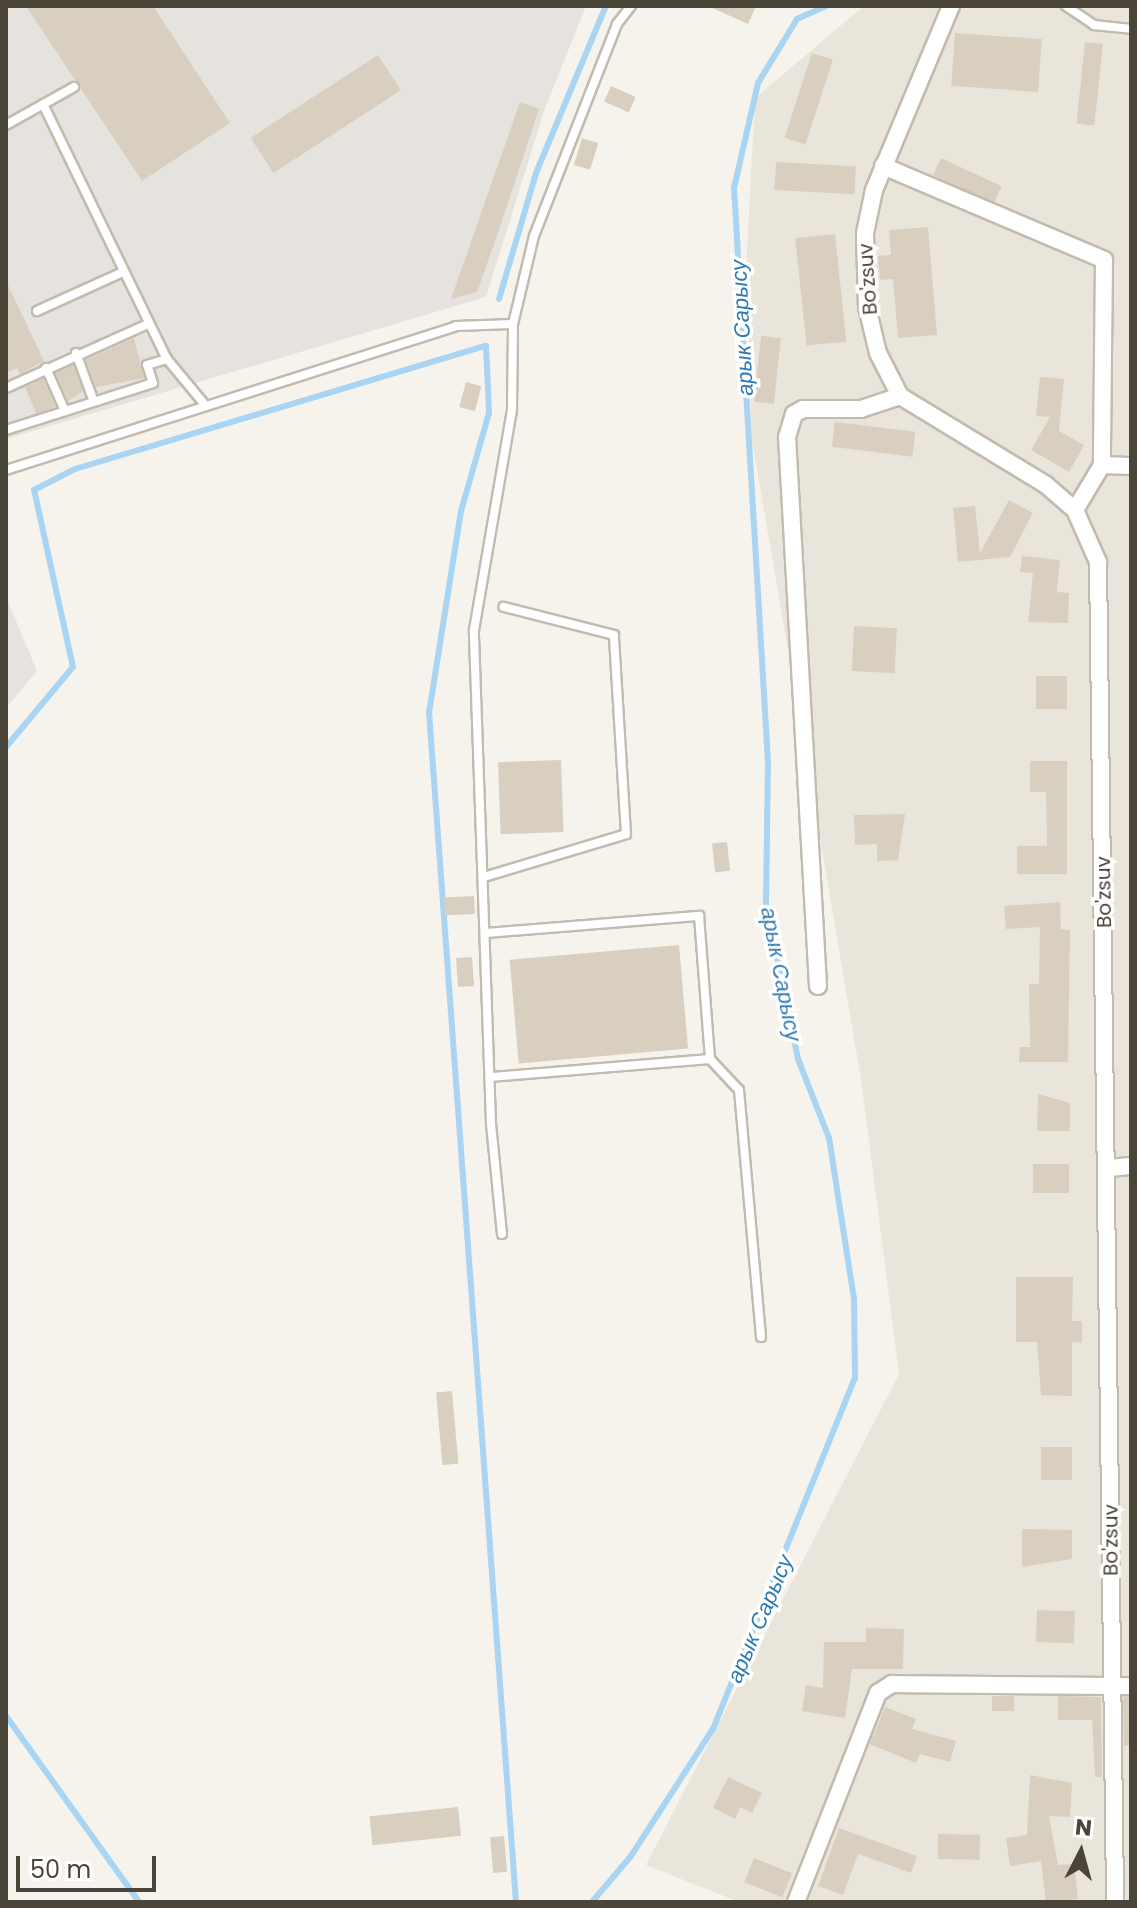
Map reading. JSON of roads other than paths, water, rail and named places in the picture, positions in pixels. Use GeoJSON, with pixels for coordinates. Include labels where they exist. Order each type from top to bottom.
{"type":"FeatureCollection","features":[{"type":"Feature","properties":{"kind":"street","name":"Bo'zsuv"},"geometry":{"type":"LineString","coordinates":[[951,6],[883,166],[865,233],[867,307],[878,353],[900,396],[1011,460],[1075,510],[1098,562],[1115,1902]]}},
{"type":"Feature","properties":{"kind":"street"},"geometry":{"type":"LineString","coordinates":[[883,166],[1104,260],[1102,465],[1075,510]]}},
{"type":"Feature","properties":{"kind":"street"},"geometry":{"type":"LineString","coordinates":[[818,986],[787,437],[803,409],[861,409],[900,396]]}},
{"type":"Feature","properties":{"kind":"street"},"geometry":{"type":"LineString","coordinates":[[1102,465],[1131,466]]}},
{"type":"Feature","properties":{"kind":"street"},"geometry":{"type":"LineString","coordinates":[[1108,1168],[1131,1166]]}},
{"type":"Feature","properties":{"kind":"street"},"geometry":{"type":"LineString","coordinates":[[796,1902],[878,1693],[892,1684],[1131,1686]]}},
{"type":"Feature","properties":{"kind":"lane"},"geometry":{"type":"LineString","coordinates":[[502,1234],[474,630],[512,409],[513,324],[534,236],[617,24],[631,6]]}},
{"type":"Feature","properties":{"kind":"lane"},"geometry":{"type":"LineString","coordinates":[[1066,6],[1094,25],[1131,29]]}},
{"type":"Feature","properties":{"kind":"lane"},"geometry":{"type":"LineString","coordinates":[[6,125],[74,87]]}},
{"type":"Feature","properties":{"kind":"lane"},"geometry":{"type":"LineString","coordinates":[[43,104],[148,324],[167,359],[206,406]]}},
{"type":"Feature","properties":{"kind":"lane"},"geometry":{"type":"LineString","coordinates":[[37,311],[123,272]]}},
{"type":"Feature","properties":{"kind":"lane"},"geometry":{"type":"LineString","coordinates":[[6,388],[76,353],[148,324]]}},
{"type":"Feature","properties":{"kind":"lane"},"geometry":{"type":"LineString","coordinates":[[6,470],[456,326],[513,324]]}},
{"type":"Feature","properties":{"kind":"lane"},"geometry":{"type":"LineString","coordinates":[[76,353],[94,402]]}},
{"type":"Feature","properties":{"kind":"lane"},"geometry":{"type":"LineString","coordinates":[[6,430],[153,383],[147,365],[167,359]]}},
{"type":"Feature","properties":{"kind":"lane"},"geometry":{"type":"LineString","coordinates":[[46,368],[65,411]]}},
{"type":"Feature","properties":{"kind":"lane"},"geometry":{"type":"LineString","coordinates":[[484,877],[626,834],[614,635],[504,607]]}},
{"type":"Feature","properties":{"kind":"lane"},"geometry":{"type":"LineString","coordinates":[[487,933],[699,916],[710,1059],[739,1090],[761,1337]]}},
{"type":"Feature","properties":{"kind":"lane"},"geometry":{"type":"LineString","coordinates":[[493,1077],[710,1059]]}},
{"type":"Feature","properties":{"kind":"waterway"},"geometry":{"type":"LineString","coordinates":[[499,299],[536,173],[606,6]]}},
{"type":"Feature","properties":{"kind":"waterway","name":"арык Сарысу"},"geometry":{"type":"LineString","coordinates":[[592,1902],[631,1856],[713,1729],[855,1378],[854,1299],[829,1138],[798,1059],[766,903],[768,762],[734,188],[758,83],[797,19],[826,6]]}},
{"type":"Feature","properties":{"kind":"waterway"},"geometry":{"type":"LineString","coordinates":[[6,747],[73,667],[34,490],[75,469],[486,346],[489,413],[461,511],[429,712],[516,1902]]}},
{"type":"Feature","properties":{"kind":"waterway"},"geometry":{"type":"LineString","coordinates":[[6,1716],[139,1902]]}}]}
